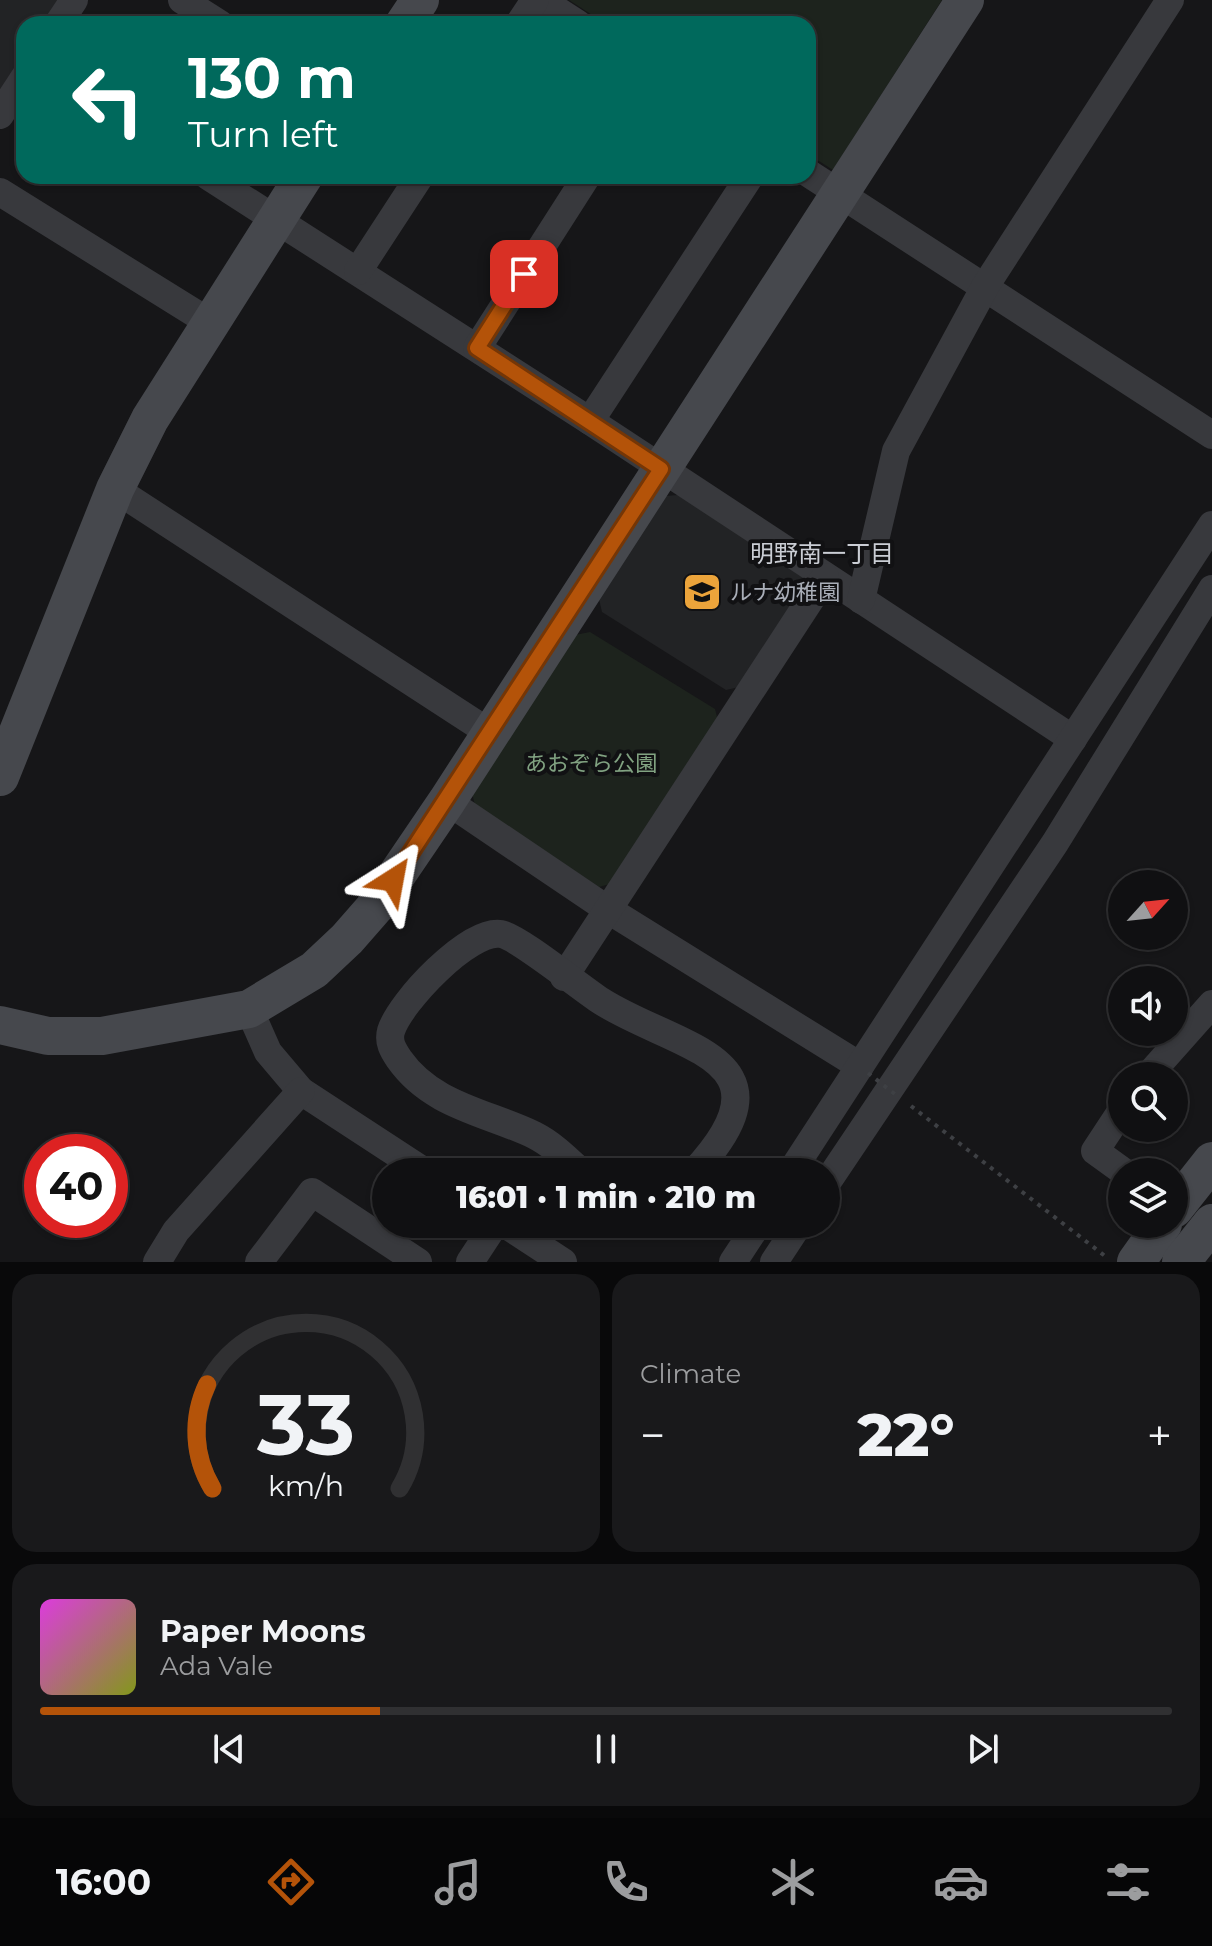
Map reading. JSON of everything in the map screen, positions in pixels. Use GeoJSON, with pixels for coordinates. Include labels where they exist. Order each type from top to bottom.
{"type":"FeatureCollection","features":[{"type":"Feature","properties":{"kind":"street"},"geometry":{"type":"LineString","coordinates":[[182,0],[207,16]]}},
{"type":"Feature","properties":{"kind":"street"},"geometry":{"type":"LineString","coordinates":[[541,0],[566,16]]}},
{"type":"Feature","properties":{"kind":"street"},"geometry":{"type":"LineString","coordinates":[[0,1025],[48,1036],[102,1036],[249,1009],[314,970],[347,939],[375,907],[447,801],[965,0]]}},
{"type":"Feature","properties":{"kind":"street"},"geometry":{"type":"LineString","coordinates":[[861,600],[896,451],[986,285],[1170,0]]}},
{"type":"Feature","properties":{"kind":"street"},"geometry":{"type":"LineString","coordinates":[[0,115],[16,90]]}},
{"type":"Feature","properties":{"kind":"street"},"geometry":{"type":"LineString","coordinates":[[816,178],[986,285],[1212,435]]}},
{"type":"Feature","properties":{"kind":"street"},"geometry":{"type":"LineString","coordinates":[[221,184],[590,421],[1073,739]]}},
{"type":"Feature","properties":{"kind":"street"},"geometry":{"type":"LineString","coordinates":[[0,777],[115,489],[150,419],[299,184]]}},
{"type":"Feature","properties":{"kind":"street"},"geometry":{"type":"LineString","coordinates":[[358,271],[415,184]]}},
{"type":"Feature","properties":{"kind":"street"},"geometry":{"type":"LineString","coordinates":[[477,348],[582,184]]}},
{"type":"Feature","properties":{"kind":"street"},"geometry":{"type":"LineString","coordinates":[[590,421],[745,184]]}},
{"type":"Feature","properties":{"kind":"street"},"geometry":{"type":"LineString","coordinates":[[0,192],[209,322]]}},
{"type":"Feature","properties":{"kind":"street"},"geometry":{"type":"LineString","coordinates":[[115,489],[490,733]]}},
{"type":"Feature","properties":{"kind":"street"},"geometry":{"type":"LineString","coordinates":[[801,1158],[864,1070],[1212,525]]}},
{"type":"Feature","properties":{"kind":"street"},"geometry":{"type":"LineString","coordinates":[[564,977],[825,577]]}},
{"type":"Feature","properties":{"kind":"street"},"geometry":{"type":"LineString","coordinates":[[840,1163],[1055,843],[1212,589]]}},
{"type":"Feature","properties":{"kind":"street"},"geometry":{"type":"LineString","coordinates":[[447,801],[607,909],[864,1070]]}},
{"type":"Feature","properties":{"kind":"street"},"geometry":{"type":"LineString","coordinates":[[564,1158],[543,1140],[460,1109],[433,1091],[400,1061],[390,1041],[394,1026],[434,974],[459,951],[484,936],[499,934],[517,941],[564,977],[614,1009],[663,1029],[725,1068],[735,1087],[735,1105],[707,1158]]}},
{"type":"Feature","properties":{"kind":"street"},"geometry":{"type":"LineString","coordinates":[[1160,1062],[1212,1004]]}},
{"type":"Feature","properties":{"kind":"street"},"geometry":{"type":"LineString","coordinates":[[249,1009],[268,1052],[301,1091],[404,1158]]}},
{"type":"Feature","properties":{"kind":"street"},"geometry":{"type":"LineString","coordinates":[[159,1261],[186,1219],[301,1091]]}},
{"type":"Feature","properties":{"kind":"street"},"geometry":{"type":"LineString","coordinates":[[1108,1131],[1095,1151],[1108,1160]]}},
{"type":"Feature","properties":{"kind":"street"},"geometry":{"type":"LineString","coordinates":[[1188,1191],[1212,1161]]}},
{"type":"Feature","properties":{"kind":"street"},"geometry":{"type":"LineString","coordinates":[[259,1262],[312,1192],[416,1262]]}},
{"type":"Feature","properties":{"kind":"street"},"geometry":{"type":"LineString","coordinates":[[1181,1262],[1212,1223]]}},
{"type":"Feature","properties":{"kind":"street"},"geometry":{"type":"LineString","coordinates":[[470,1262],[486,1238]]}},
{"type":"Feature","properties":{"kind":"street"},"geometry":{"type":"LineString","coordinates":[[526,1238],[563,1262]]}},
{"type":"Feature","properties":{"kind":"street"},"geometry":{"type":"LineString","coordinates":[[733,1262],[749,1238]]}},
{"type":"Feature","properties":{"kind":"street"},"geometry":{"type":"LineString","coordinates":[[774,1262],[790,1238]]}},
{"type":"Feature","properties":{"kind":"street"},"geometry":{"type":"LineString","coordinates":[[1120,1259],[1146,1238]]}},
{"type":"Feature","properties":{"kind":"path"},"geometry":{"type":"LineString","coordinates":[[864,1070],[896,1095]]}},
{"type":"Feature","properties":{"kind":"path"},"geometry":{"type":"LineString","coordinates":[[909,1105],[1120,1259]]}},
{"type":"Feature","properties":{"kind":"shaded area"},"geometry":{"type":"Polygon","coordinates":[[[0,0],[59,0],[49,16],[16,16],[16,68],[0,93],[0,0]]]}},
{"type":"Feature","properties":{"kind":"shaded area","name":"ルナ幼稚園"},"geometry":{"type":"Polygon","coordinates":[[[678,495],[802,573],[806,585],[739,687],[726,690],[602,612],[599,599],[666,496],[678,495]]]}},
{"type":"Feature","properties":{"kind":"green space"},"geometry":{"type":"Polygon","coordinates":[[[569,0],[942,0],[833,170],[816,159],[816,16],[594,16],[569,0]]]}},
{"type":"Feature","properties":{"kind":"green space","name":"あおぞら公園"},"geometry":{"type":"Polygon","coordinates":[[[590,632],[715,709],[718,721],[613,883],[599,887],[475,805],[472,793],[575,635],[590,632]]]}},
{"type":"Feature","properties":{"kind":"place","name":"ルナ幼稚園"},"geometry":{"type":"Point","coordinates":[702,592]}},
{"type":"Feature","properties":{"kind":"district","name":"明野南一丁目"},"geometry":{"type":"Point","coordinates":[822,554]}},
{"type":"Feature","properties":{"kind":"route"},"geometry":{"type":"LineString","coordinates":[[393,880],[661,469],[477,348],[524,274]]}}]}
